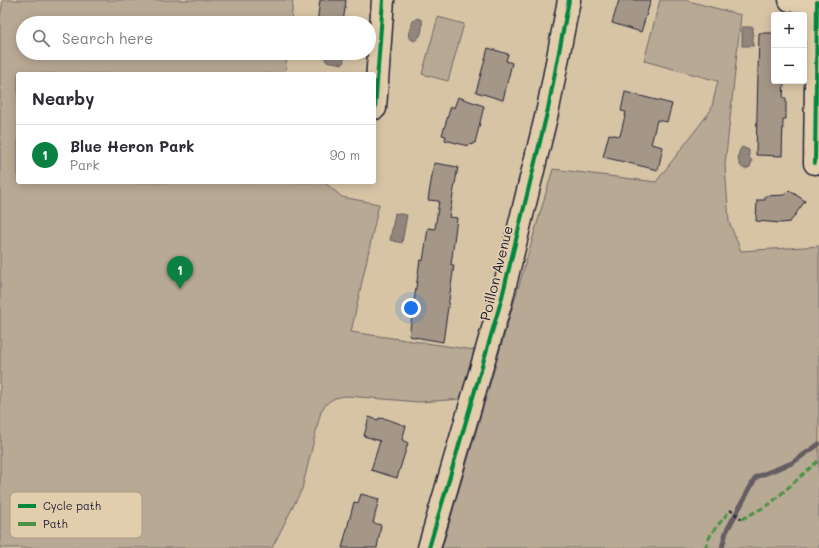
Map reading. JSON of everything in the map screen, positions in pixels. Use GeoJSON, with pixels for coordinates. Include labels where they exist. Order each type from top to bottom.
{"type":"FeatureCollection","features":[{"type":"Feature","properties":{"kind":"street"},"geometry":{"type":"LineString","coordinates":[[376,84],[383,0]]}},
{"type":"Feature","properties":{"kind":"street","name":"Poillon Avenue"},"geometry":{"type":"LineString","coordinates":[[429,548],[501,302],[548,109],[569,0]]}},
{"type":"Feature","properties":{"kind":"street"},"geometry":{"type":"LineString","coordinates":[[790,0],[818,3],[816,163]]}},
{"type":"Feature","properties":{"kind":"path"},"geometry":{"type":"LineString","coordinates":[[730,510],[742,519]]}},
{"type":"Feature","properties":{"kind":"shaded area"},"geometry":{"type":"Polygon","coordinates":[[[3,0],[293,0],[292,16],[16,16],[16,60],[286,60],[285,72],[16,72],[16,184],[326,184],[342,197],[379,204],[351,332],[474,350],[462,399],[419,402],[347,396],[335,398],[326,404],[321,411],[302,489],[272,548],[0,548],[0,18],[3,0]]]}},
{"type":"Feature","properties":{"kind":"shaded area"},"geometry":{"type":"Polygon","coordinates":[[[660,0],[685,0],[741,15],[725,165],[729,222],[741,251],[819,246],[819,548],[442,548],[553,169],[656,182],[711,110],[718,81],[644,61],[660,0]]]}},
{"type":"Feature","properties":{"kind":"shaded area"},"geometry":{"type":"Polygon","coordinates":[[[438,17],[464,24],[448,81],[422,74],[438,17]]]}},
{"type":"Feature","properties":{"kind":"shaded area"},"geometry":{"type":"Polygon","coordinates":[[[417,18],[422,20],[422,29],[419,38],[414,41],[409,38],[408,34],[413,21],[417,18]]]}},
{"type":"Feature","properties":{"kind":"shaded area"},"geometry":{"type":"Polygon","coordinates":[[[742,27],[753,27],[753,46],[742,46],[742,27]]]}},
{"type":"Feature","properties":{"kind":"shaded area"},"geometry":{"type":"Polygon","coordinates":[[[326,60],[344,60],[343,64],[326,60]]]}},
{"type":"Feature","properties":{"kind":"shaded area"},"geometry":{"type":"Polygon","coordinates":[[[742,147],[749,150],[749,157],[752,161],[750,167],[745,169],[740,166],[738,160],[742,147]]]}},
{"type":"Feature","properties":{"kind":"shaded area"},"geometry":{"type":"Polygon","coordinates":[[[395,213],[407,215],[402,243],[390,240],[395,213]]]}},
{"type":"Feature","properties":{"kind":"building"},"geometry":{"type":"Polygon","coordinates":[[[320,0],[346,0],[344,16],[318,16],[320,0]]]}},
{"type":"Feature","properties":{"kind":"building"},"geometry":{"type":"Polygon","coordinates":[[[619,0],[651,0],[641,32],[612,23],[619,0]]]}},
{"type":"Feature","properties":{"kind":"building"},"geometry":{"type":"Polygon","coordinates":[[[759,33],[771,33],[771,84],[784,84],[783,98],[786,98],[786,119],[783,119],[782,156],[756,155],[759,33]]]}},
{"type":"Feature","properties":{"kind":"building"},"geometry":{"type":"Polygon","coordinates":[[[488,48],[508,54],[506,61],[512,63],[503,100],[476,92],[488,48]]]}},
{"type":"Feature","properties":{"kind":"building"},"geometry":{"type":"Polygon","coordinates":[[[625,92],[672,104],[667,122],[657,120],[651,144],[663,147],[658,170],[603,157],[609,134],[620,136],[626,112],[621,111],[625,92]]]}},
{"type":"Feature","properties":{"kind":"building"},"geometry":{"type":"Polygon","coordinates":[[[458,97],[484,106],[475,143],[472,145],[469,144],[468,146],[445,140],[446,136],[442,135],[451,106],[454,108],[458,97]]]}},
{"type":"Feature","properties":{"kind":"building"},"geometry":{"type":"Polygon","coordinates":[[[434,163],[458,167],[449,217],[457,218],[451,265],[454,265],[443,342],[409,336],[420,260],[423,261],[428,228],[435,229],[439,201],[428,200],[434,163]]]}},
{"type":"Feature","properties":{"kind":"building"},"geometry":{"type":"Polygon","coordinates":[[[789,190],[805,201],[790,222],[781,223],[756,221],[757,200],[765,200],[765,196],[785,195],[789,190]]]}},
{"type":"Feature","properties":{"kind":"building"},"geometry":{"type":"Polygon","coordinates":[[[369,417],[378,420],[379,418],[387,419],[406,426],[402,440],[408,443],[397,478],[371,470],[380,441],[364,436],[369,417]]]}},
{"type":"Feature","properties":{"kind":"building"},"geometry":{"type":"Polygon","coordinates":[[[361,494],[379,499],[373,523],[381,525],[377,548],[342,548],[354,502],[358,503],[361,494]]]}},
{"type":"Feature","properties":{"kind":"waterway"},"geometry":{"type":"LineString","coordinates":[[722,548],[726,532],[756,477],[792,463],[819,444]]}},
{"type":"Feature","properties":{"kind":"marked path"},"geometry":{"type":"LineString","coordinates":[[742,519],[770,504],[819,460]]}},
{"type":"Feature","properties":{"kind":"marked path"},"geometry":{"type":"LineString","coordinates":[[705,548],[711,534],[730,510]]}},
{"type":"Feature","properties":{"kind":"cycle path"},"geometry":{"type":"LineString","coordinates":[[376,94],[383,0]]}},
{"type":"Feature","properties":{"kind":"cycle path"},"geometry":{"type":"LineString","coordinates":[[429,548],[501,301],[548,109],[569,0]]}},
{"type":"Feature","properties":{"kind":"cycle path"},"geometry":{"type":"LineString","coordinates":[[815,163],[817,2]]}},
{"type":"Feature","properties":{"kind":"place","name":"Blue Heron Park"},"geometry":{"type":"Point","coordinates":[180,289]}}]}
